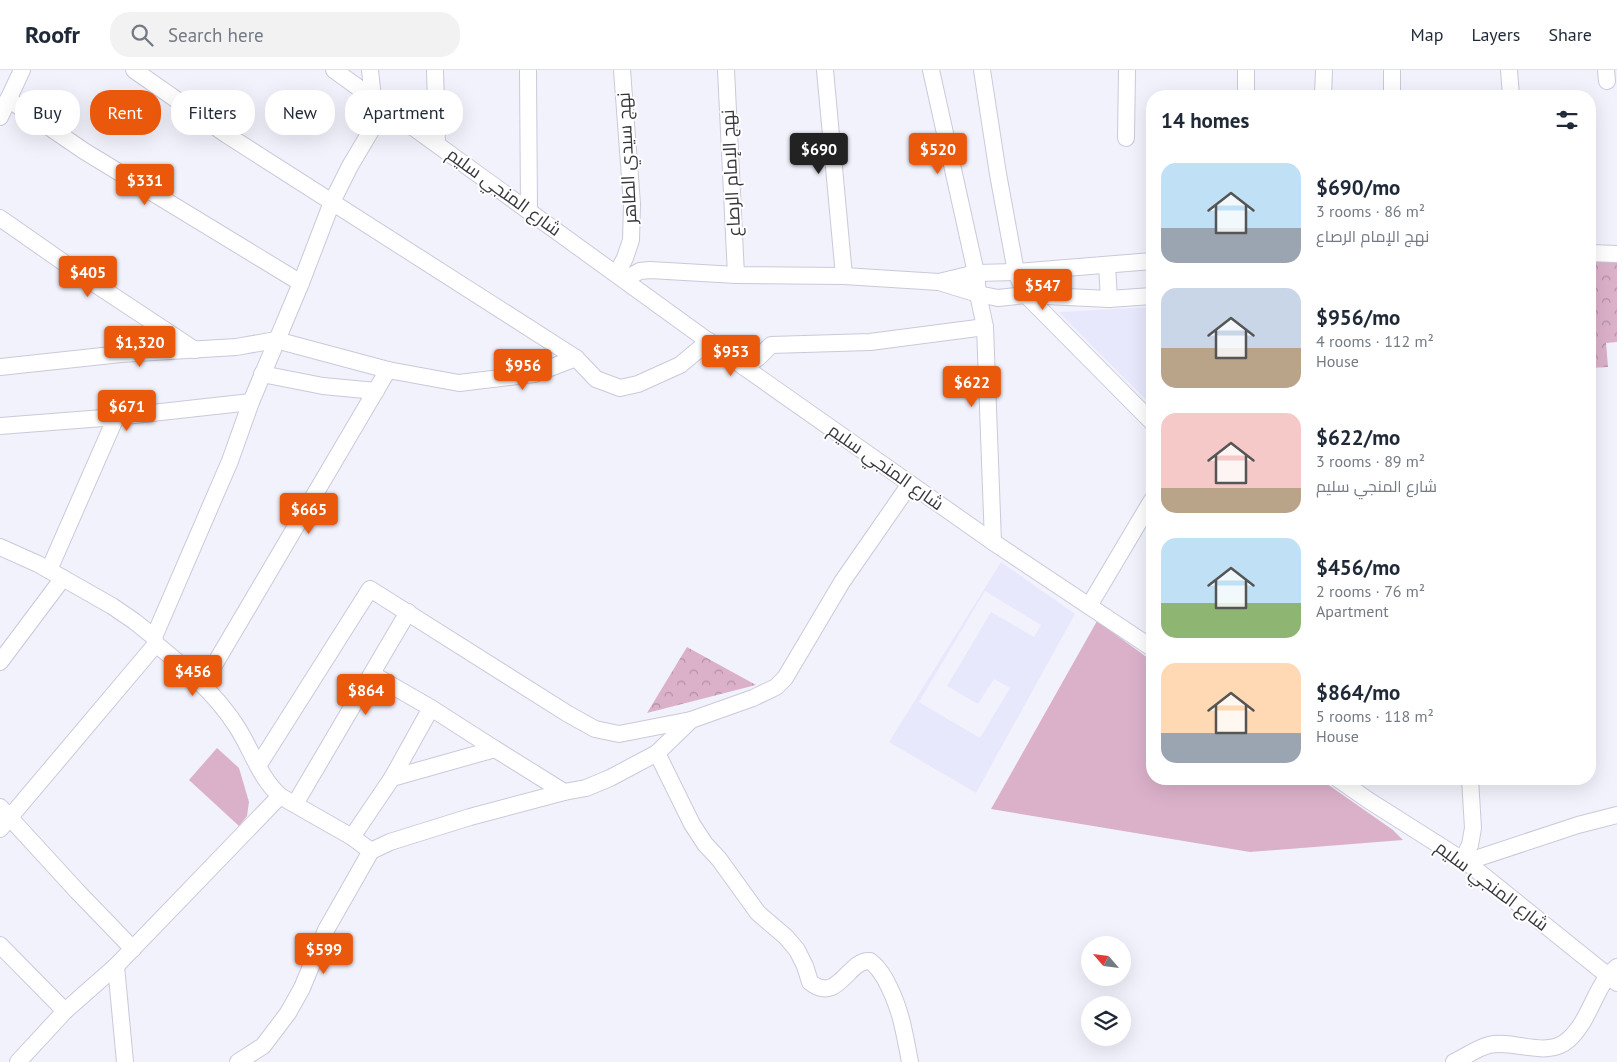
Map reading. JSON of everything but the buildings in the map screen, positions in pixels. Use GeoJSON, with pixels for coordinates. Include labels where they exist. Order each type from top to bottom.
{"type":"FeatureCollection","features":[{"type":"Feature","properties":{"kind":"street"},"geometry":{"type":"LineString","coordinates":[[0,117],[7,90],[22,70]]}},
{"type":"Feature","properties":{"kind":"street"},"geometry":{"type":"LineString","coordinates":[[134,70],[227,134],[576,358],[596,379],[620,388],[638,384],[680,365],[709,341]]}},
{"type":"Feature","properties":{"kind":"street","name":"شارع المنجي سليم"},"geometry":{"type":"LineString","coordinates":[[334,70],[361,90]]}},
{"type":"Feature","properties":{"kind":"street"},"geometry":{"type":"LineString","coordinates":[[370,70],[375,90]]}},
{"type":"Feature","properties":{"kind":"street"},"geometry":{"type":"LineString","coordinates":[[435,70],[437,143]]}},
{"type":"Feature","properties":{"kind":"street"},"geometry":{"type":"LineString","coordinates":[[528,70],[529,211]]}},
{"type":"Feature","properties":{"kind":"street","name":"نهج سيدي الطاهر"},"geometry":{"type":"LineString","coordinates":[[621,276],[631,240],[632,204],[622,70]]}},
{"type":"Feature","properties":{"kind":"street","name":"نهج الإمام الرصاع"},"geometry":{"type":"LineString","coordinates":[[726,70],[736,275]]}},
{"type":"Feature","properties":{"kind":"street"},"geometry":{"type":"LineString","coordinates":[[825,70],[844,276]]}},
{"type":"Feature","properties":{"kind":"street"},"geometry":{"type":"LineString","coordinates":[[931,70],[976,273],[985,327],[993,542]]}},
{"type":"Feature","properties":{"kind":"street"},"geometry":{"type":"LineString","coordinates":[[982,70],[1016,272],[1026,295],[1146,416]]}},
{"type":"Feature","properties":{"kind":"street"},"geometry":{"type":"LineString","coordinates":[[1126,138],[1127,70]]}},
{"type":"Feature","properties":{"kind":"street"},"geometry":{"type":"LineString","coordinates":[[1246,70],[1246,90]]}},
{"type":"Feature","properties":{"kind":"street"},"geometry":{"type":"LineString","coordinates":[[1323,90],[1324,70]]}},
{"type":"Feature","properties":{"kind":"street"},"geometry":{"type":"LineString","coordinates":[[1392,70],[1392,90]]}},
{"type":"Feature","properties":{"kind":"street"},"geometry":{"type":"LineString","coordinates":[[1509,70],[1511,90]]}},
{"type":"Feature","properties":{"kind":"street"},"geometry":{"type":"LineString","coordinates":[[7,90],[84,150],[301,283]]}},
{"type":"Feature","properties":{"kind":"street"},"geometry":{"type":"LineString","coordinates":[[133,949],[3,818],[155,640],[230,461],[262,374],[301,283],[332,202],[364,135]]}},
{"type":"Feature","properties":{"kind":"street","name":"شارع المنجي سليم"},"geometry":{"type":"LineString","coordinates":[[425,135],[744,367],[993,542],[1146,644]]}},
{"type":"Feature","properties":{"kind":"street"},"geometry":{"type":"LineString","coordinates":[[0,218],[80,274],[195,350]]}},
{"type":"Feature","properties":{"kind":"street"},"geometry":{"type":"LineString","coordinates":[[1596,253],[1617,254]]}},
{"type":"Feature","properties":{"kind":"street"},"geometry":{"type":"LineString","coordinates":[[939,282],[976,273],[1016,272],[1146,261]]}},
{"type":"Feature","properties":{"kind":"street"},"geometry":{"type":"LineString","coordinates":[[1107,265],[1109,299]]}},
{"type":"Feature","properties":{"kind":"street"},"geometry":{"type":"LineString","coordinates":[[621,276],[650,270],[736,275],[844,276],[939,282],[998,298],[1026,295],[1109,299],[1146,296]]}},
{"type":"Feature","properties":{"kind":"street"},"geometry":{"type":"LineString","coordinates":[[744,367],[758,358],[771,345],[870,342],[985,327]]}},
{"type":"Feature","properties":{"kind":"street"},"geometry":{"type":"LineString","coordinates":[[0,367],[121,354],[236,347],[276,340],[388,370],[458,383],[534,374],[576,358]]}},
{"type":"Feature","properties":{"kind":"street"},"geometry":{"type":"LineString","coordinates":[[203,684],[388,370]]}},
{"type":"Feature","properties":{"kind":"street"},"geometry":{"type":"LineString","coordinates":[[262,374],[323,386],[376,391]]}},
{"type":"Feature","properties":{"kind":"street"},"geometry":{"type":"LineString","coordinates":[[0,426],[116,417],[251,402]]}},
{"type":"Feature","properties":{"kind":"street"},"geometry":{"type":"LineString","coordinates":[[0,662],[56,574],[116,417]]}},
{"type":"Feature","properties":{"kind":"street"},"geometry":{"type":"LineString","coordinates":[[258,766],[370,589],[568,714],[595,729],[618,734],[691,720],[753,698],[776,688],[785,678],[842,582],[910,484]]}},
{"type":"Feature","properties":{"kind":"street"},"geometry":{"type":"LineString","coordinates":[[1089,606],[1146,510]]}},
{"type":"Feature","properties":{"kind":"street"},"geometry":{"type":"LineString","coordinates":[[0,547],[56,574],[119,611],[155,640],[203,684],[236,725],[270,786],[280,796],[352,838],[371,852]]}},
{"type":"Feature","properties":{"kind":"street"},"geometry":{"type":"LineString","coordinates":[[295,804],[408,612]]}},
{"type":"Feature","properties":{"kind":"street"},"geometry":{"type":"LineString","coordinates":[[372,674],[431,708],[564,792]]}},
{"type":"Feature","properties":{"kind":"street"},"geometry":{"type":"LineString","coordinates":[[352,838],[392,778],[431,708]]}},
{"type":"Feature","properties":{"kind":"street"},"geometry":{"type":"LineString","coordinates":[[238,1062],[263,1046],[288,1013],[302,988],[326,930],[371,852],[390,842],[470,817],[586,788],[610,778],[657,753],[691,720]]}},
{"type":"Feature","properties":{"kind":"street"},"geometry":{"type":"LineString","coordinates":[[392,778],[495,749]]}},
{"type":"Feature","properties":{"kind":"street"},"geometry":{"type":"LineString","coordinates":[[657,753],[692,824],[705,844],[758,913],[786,937],[797,950],[810,982],[821,989],[828,988],[838,983],[862,962],[870,961],[876,966],[895,997],[905,1033],[910,1062]]}},
{"type":"Feature","properties":{"kind":"street","name":"شارع المنجي سليم"},"geometry":{"type":"LineString","coordinates":[[1347,785],[1464,861],[1614,975]]}},
{"type":"Feature","properties":{"kind":"street"},"geometry":{"type":"LineString","coordinates":[[1464,861],[1470,846],[1473,828],[1470,785]]}},
{"type":"Feature","properties":{"kind":"street"},"geometry":{"type":"LineString","coordinates":[[18,1062],[65,1011],[133,949],[280,796]]}},
{"type":"Feature","properties":{"kind":"street"},"geometry":{"type":"LineString","coordinates":[[1464,861],[1578,825],[1617,815]]}},
{"type":"Feature","properties":{"kind":"street"},"geometry":{"type":"LineString","coordinates":[[0,945],[65,1011]]}},
{"type":"Feature","properties":{"kind":"street"},"geometry":{"type":"LineString","coordinates":[[116,966],[125,1062]]}},
{"type":"Feature","properties":{"kind":"street"},"geometry":{"type":"LineString","coordinates":[[1454,1062],[1489,1045],[1546,1048],[1561,1045],[1569,1040],[1583,1023],[1614,975]]}},
{"type":"Feature","properties":{"kind":"shaded area"},"geometry":{"type":"Polygon","coordinates":[[[1146,307],[1146,400],[1059,312],[1146,307]]]}},
{"type":"Feature","properties":{"kind":"shaded area"},"geometry":{"type":"Polygon","coordinates":[[[1001,562],[1075,614],[976,793],[889,742],[1001,562]],[[985,591],[919,702],[980,738],[1010,688],[994,679],[978,704],[947,686],[991,612],[1034,637],[1041,625],[985,591]]]}},
{"type":"Feature","properties":{"kind":"green space"},"geometry":{"type":"Polygon","coordinates":[[[1617,257],[1617,342],[1606,343],[1608,367],[1596,368],[1596,258],[1617,257]]]}},
{"type":"Feature","properties":{"kind":"green space"},"geometry":{"type":"Polygon","coordinates":[[[1097,621],[1146,657],[1146,785],[1329,785],[1393,830],[1403,840],[1250,852],[991,809],[1097,621]]]}},
{"type":"Feature","properties":{"kind":"green space"},"geometry":{"type":"Polygon","coordinates":[[[687,647],[756,685],[647,713],[687,647]]]}},
{"type":"Feature","properties":{"kind":"green space"},"geometry":{"type":"Polygon","coordinates":[[[217,748],[239,768],[249,802],[247,816],[239,826],[189,780],[217,748]]]}}]}
